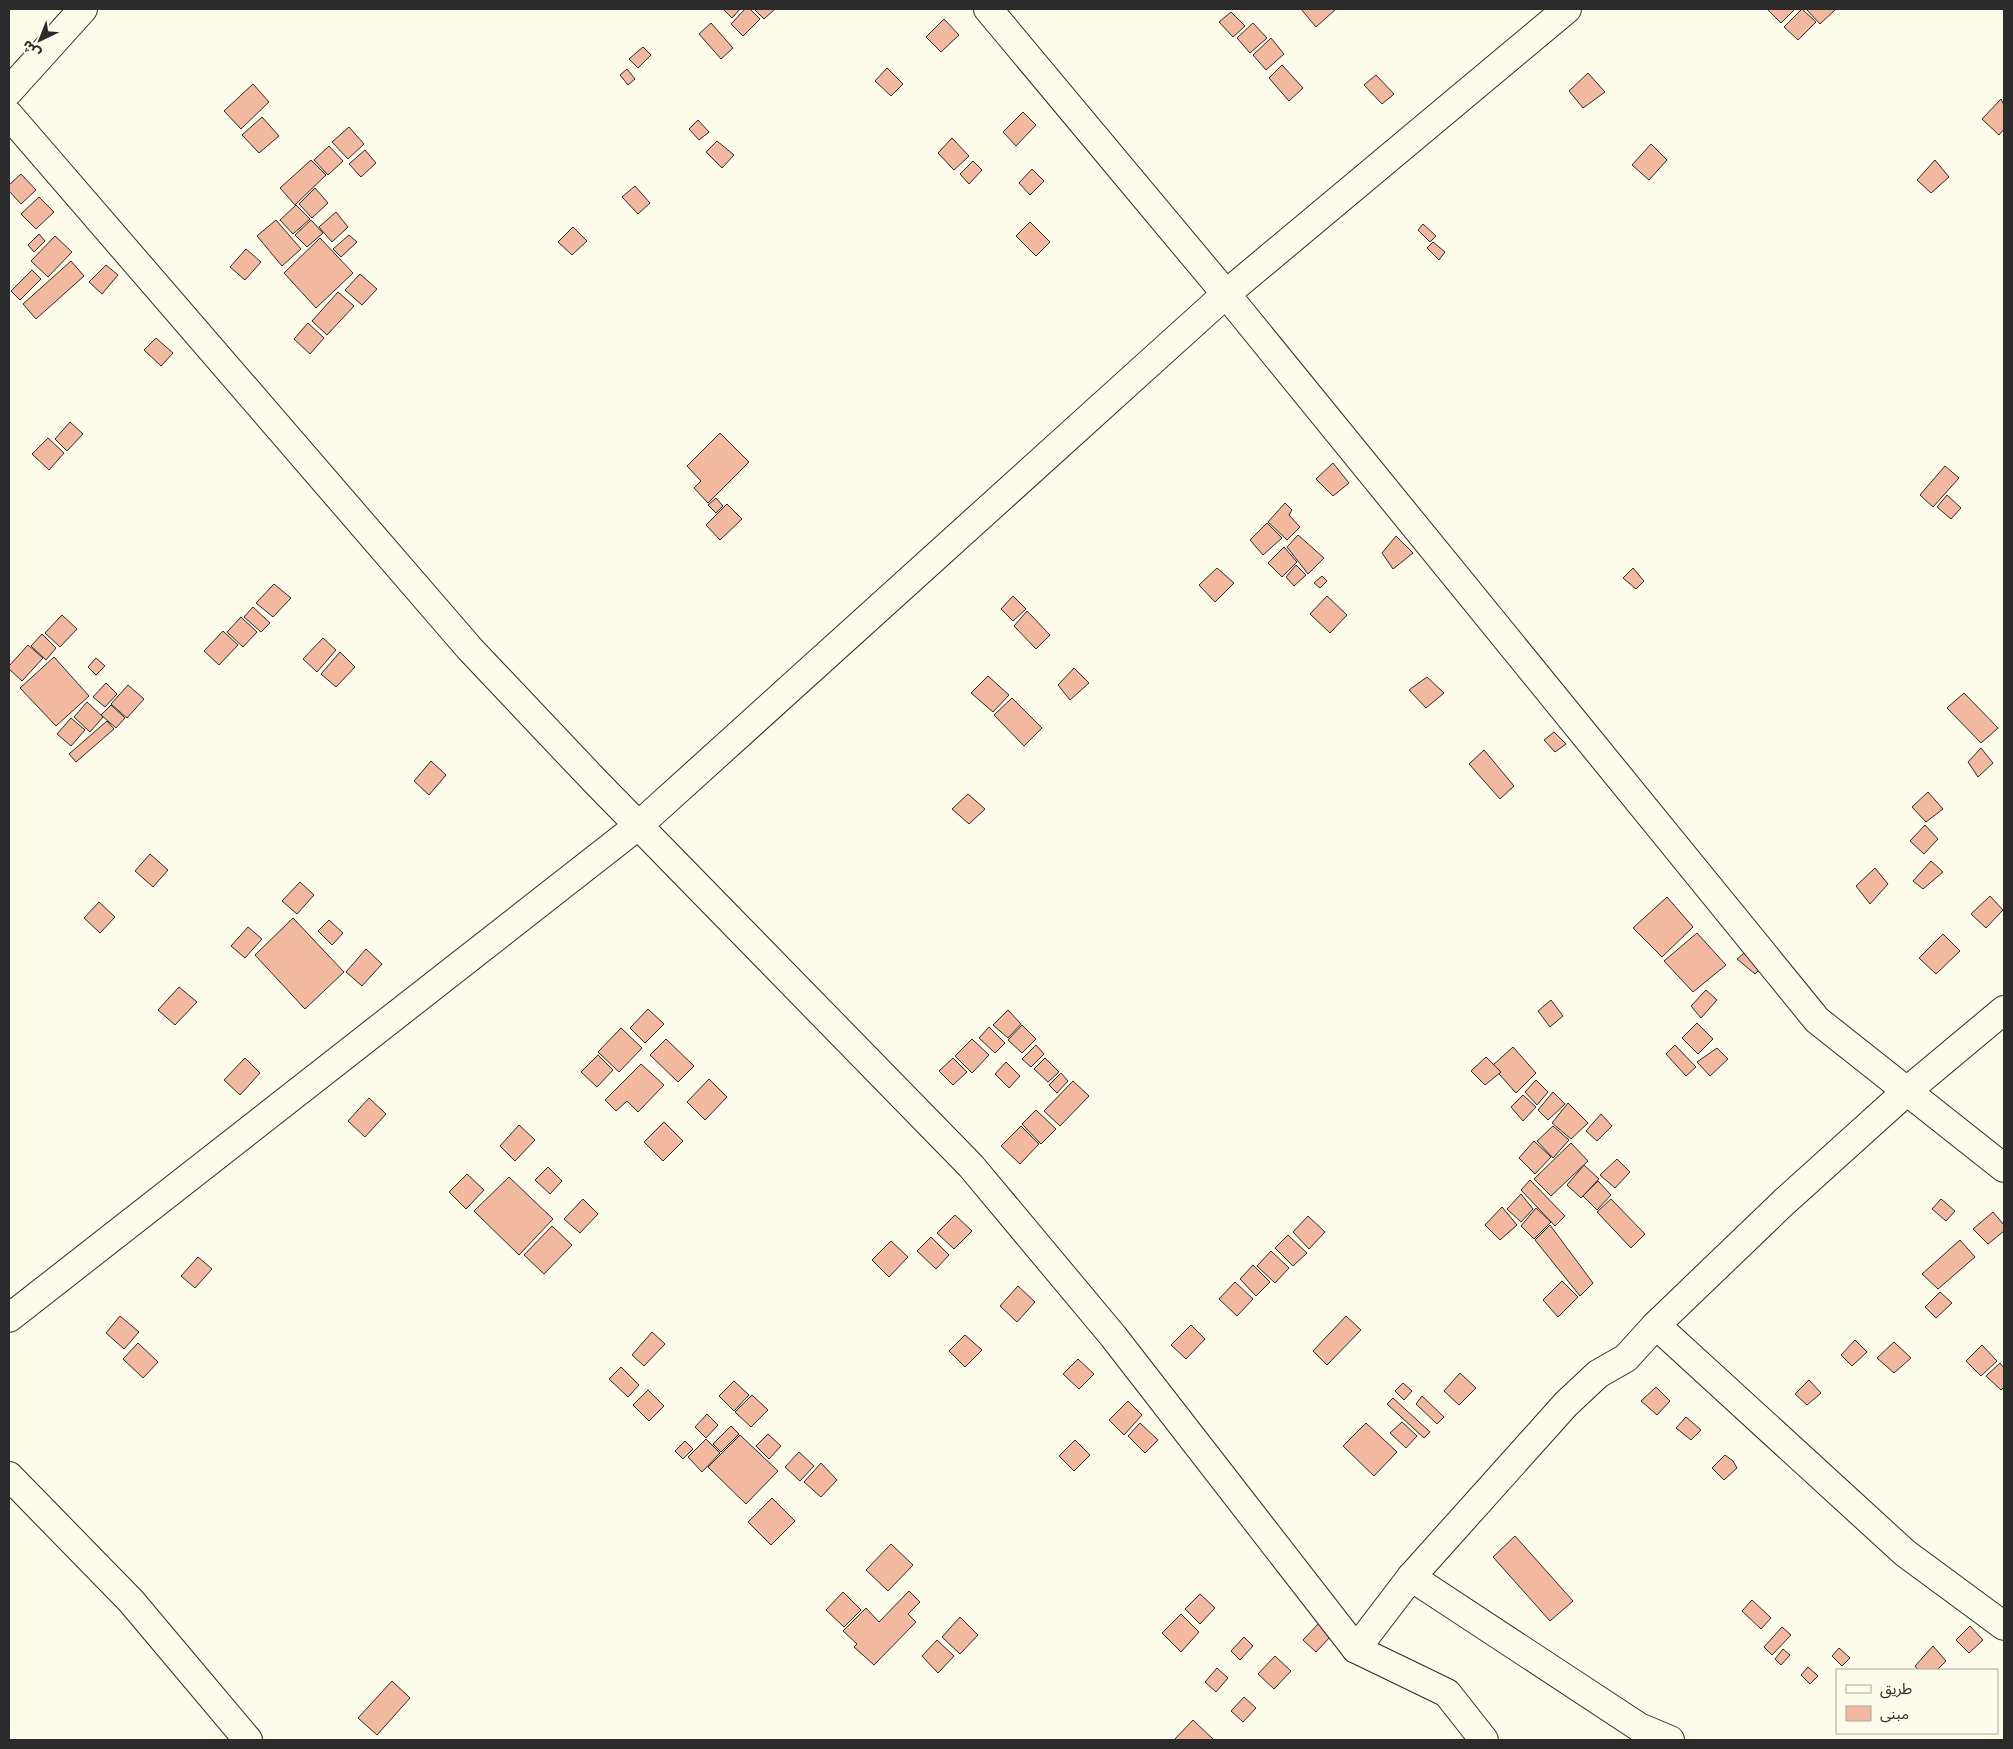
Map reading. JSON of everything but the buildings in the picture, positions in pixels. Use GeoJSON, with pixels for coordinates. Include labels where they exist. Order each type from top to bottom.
{"type":"FeatureCollection","features":[{"type":"Feature","properties":{"kind":"street"},"geometry":{"type":"LineString","coordinates":[[9,91],[83,9]]}},
{"type":"Feature","properties":{"kind":"street"},"geometry":{"type":"LineString","coordinates":[[988,9],[1226,294],[1817,1020],[2004,1168]]}},
{"type":"Feature","properties":{"kind":"street"},"geometry":{"type":"LineString","coordinates":[[9,1318],[638,825],[1226,294],[1567,9]]}},
{"type":"Feature","properties":{"kind":"street"},"geometry":{"type":"LineString","coordinates":[[9,115],[470,649],[638,825],[971,1166],[1113,1336],[1356,1649],[1447,1693],[1484,1740]]}},
{"type":"Feature","properties":{"kind":"street"},"geometry":{"type":"LineString","coordinates":[[1356,1649],[1411,1577],[1566,1404],[1598,1374],[1626,1358],[1656,1325],[1784,1202],[1907,1091],[2004,1010]]}},
{"type":"Feature","properties":{"kind":"street"},"geometry":{"type":"LineString","coordinates":[[1656,1325],[1905,1553],[2004,1626]]}},
{"type":"Feature","properties":{"kind":"street"},"geometry":{"type":"LineString","coordinates":[[9,1476],[131,1601],[248,1740]]}},
{"type":"Feature","properties":{"kind":"street"},"geometry":{"type":"LineString","coordinates":[[1411,1577],[1639,1727],[1670,1740]]}}]}
